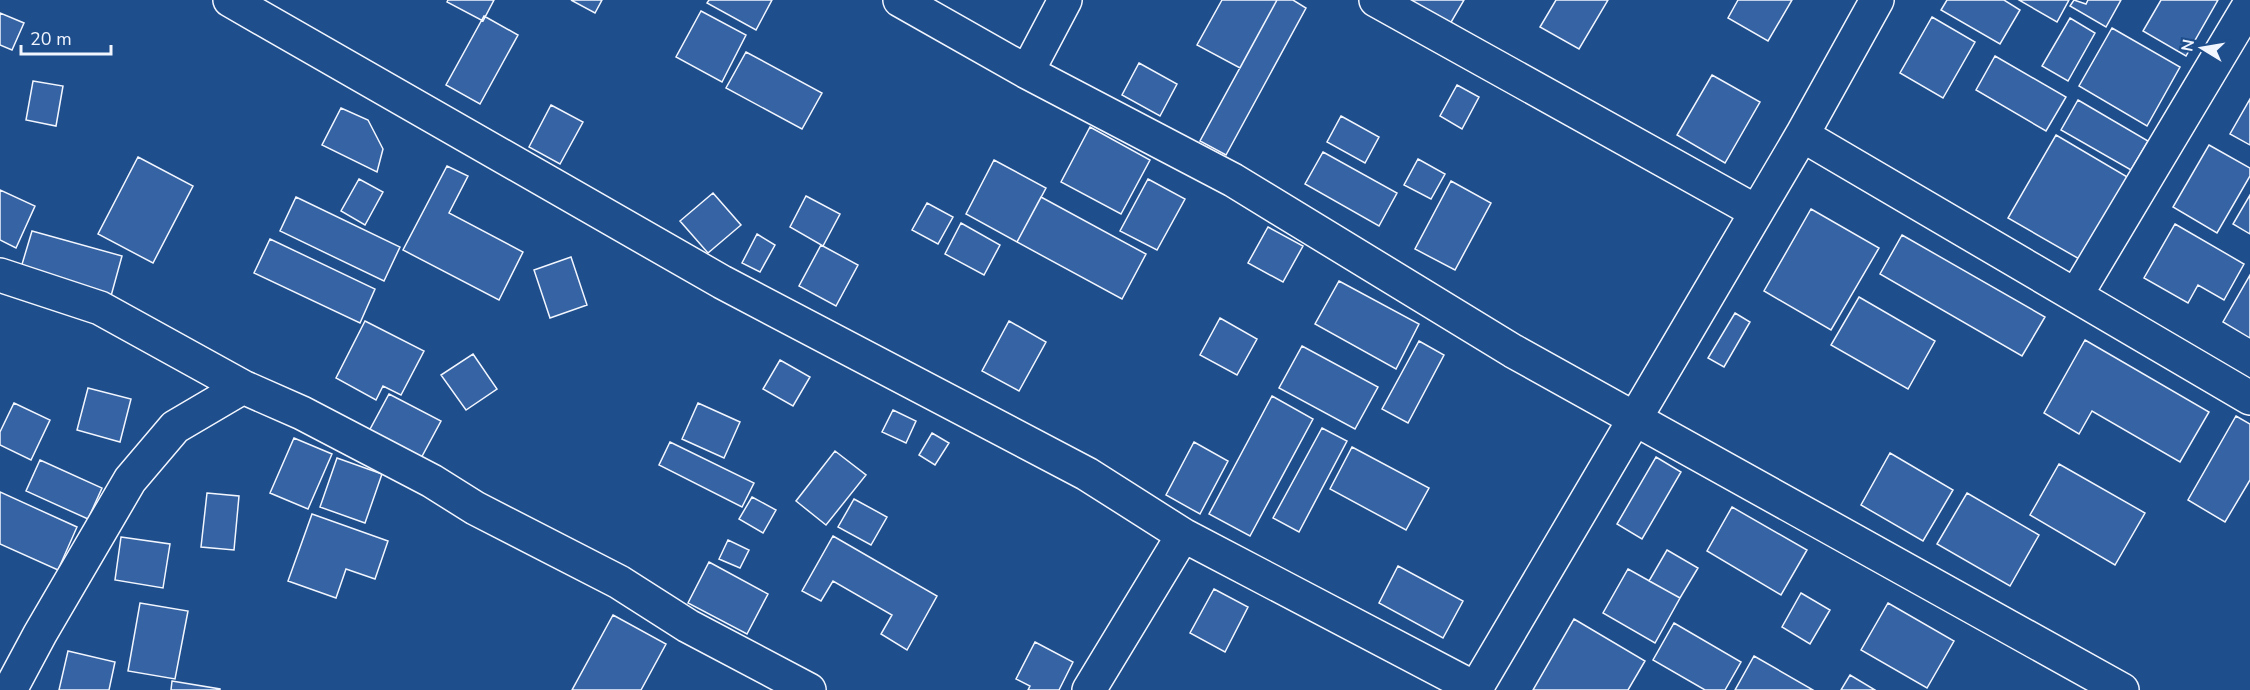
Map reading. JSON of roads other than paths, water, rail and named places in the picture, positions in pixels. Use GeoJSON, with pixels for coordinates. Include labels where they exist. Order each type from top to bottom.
{"type":"FeatureCollection","features":[{"type":"Feature","properties":{"kind":"street"},"geometry":{"type":"LineString","coordinates":[[230,0],[722,282],[1077,468],[1183,535],[1476,690],[1755,211],[1802,135],[1876,0]]}},
{"type":"Feature","properties":{"kind":"street"},"geometry":{"type":"LineString","coordinates":[[900,0],[1027,72],[1233,180],[1513,351],[2122,690]]}},
{"type":"Feature","properties":{"kind":"street"},"geometry":{"type":"LineString","coordinates":[[1027,72],[1065,0]]}},
{"type":"Feature","properties":{"kind":"street"},"geometry":{"type":"LineString","coordinates":[[1376,0],[1755,211]]}},
{"type":"Feature","properties":{"kind":"street"},"geometry":{"type":"LineString","coordinates":[[2076,295],[2247,15]]}},
{"type":"Feature","properties":{"kind":"street"},"geometry":{"type":"LineString","coordinates":[[1802,135],[2250,398]]}},
{"type":"Feature","properties":{"kind":"street"},"geometry":{"type":"LineString","coordinates":[[0,275],[100,308],[243,387],[302,413],[432,481],[475,507],[619,582],[688,626],[809,690]]}},
{"type":"Feature","properties":{"kind":"street"},"geometry":{"type":"LineString","coordinates":[[10,690],[39,634],[130,480],[174,427],[243,387]]}},
{"type":"Feature","properties":{"kind":"street"},"geometry":{"type":"LineString","coordinates":[[1089,690],[1183,535]]}}]}
